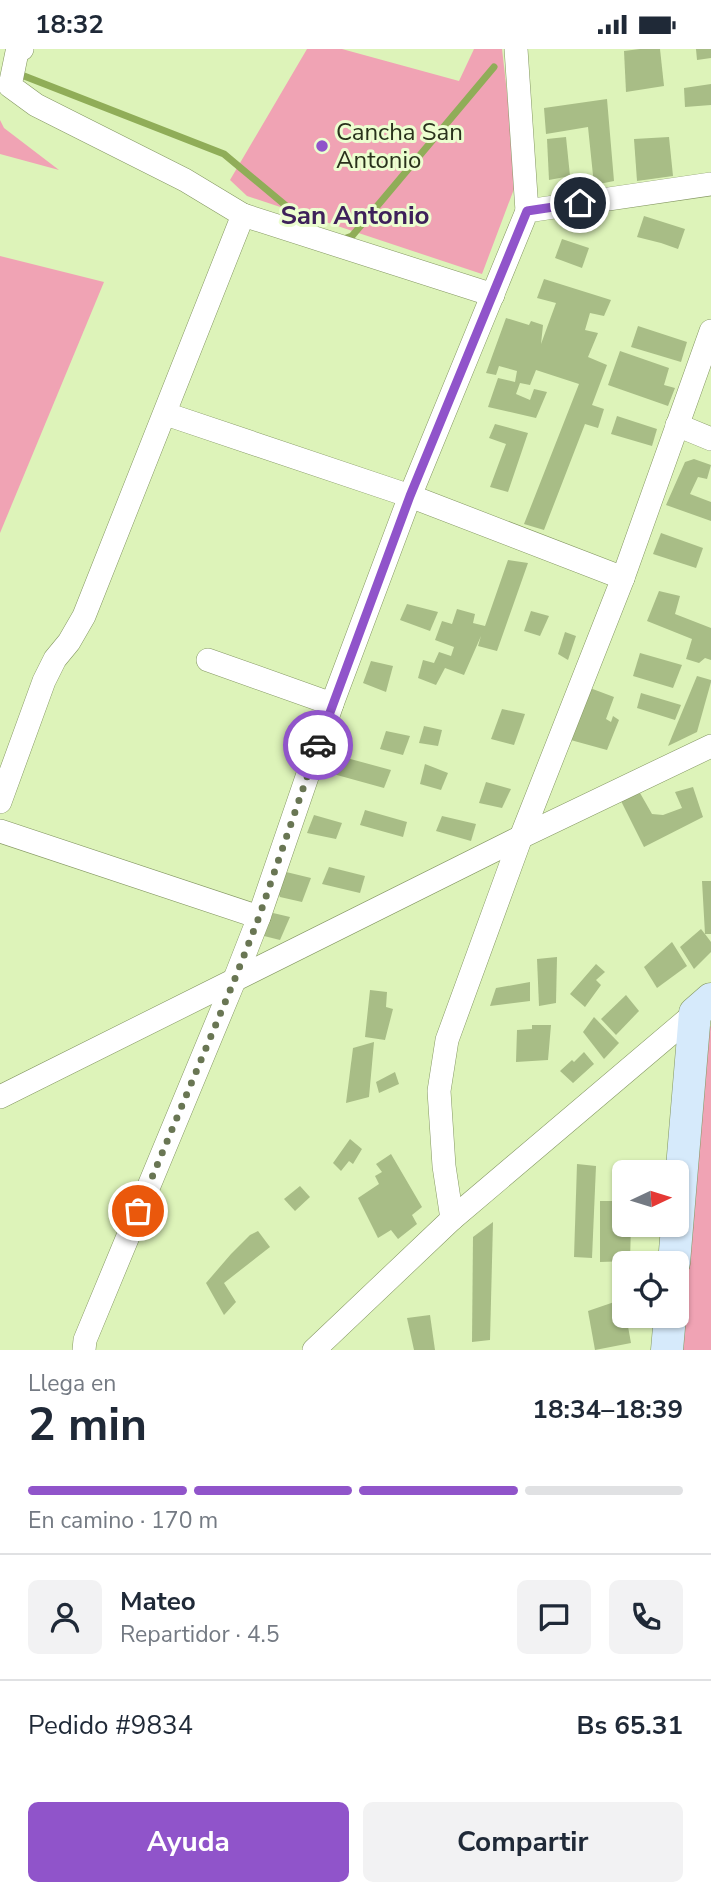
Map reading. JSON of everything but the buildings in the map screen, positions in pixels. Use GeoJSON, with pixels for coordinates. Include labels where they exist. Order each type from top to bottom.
{"type":"FeatureCollection","features":[{"type":"Feature","properties":{"kind":"main road"},"geometry":{"type":"LineString","coordinates":[[675,1251],[703,1006]]}},
{"type":"Feature","properties":{"kind":"main road"},"geometry":{"type":"LineString","coordinates":[[667,1350],[669,1328]]}},
{"type":"Feature","properties":{"kind":"street"},"geometry":{"type":"LineString","coordinates":[[22,49],[17,52],[10,86],[36,105],[185,180],[243,215],[493,295]]}},
{"type":"Feature","properties":{"kind":"street"},"geometry":{"type":"LineString","coordinates":[[84,1350],[85,1339],[259,917],[332,704],[410,496],[527,211],[516,49]]}},
{"type":"Feature","properties":{"kind":"street"},"geometry":{"type":"LineString","coordinates":[[527,211],[711,184]]}},
{"type":"Feature","properties":{"kind":"street"},"geometry":{"type":"LineString","coordinates":[[0,802],[44,681],[55,659],[69,642],[84,616],[243,215]]}},
{"type":"Feature","properties":{"kind":"street"},"geometry":{"type":"LineString","coordinates":[[452,1219],[443,1167],[439,1091],[447,1040],[521,837],[623,578],[711,331]]}},
{"type":"Feature","properties":{"kind":"street"},"geometry":{"type":"LineString","coordinates":[[166,414],[410,496],[623,578]]}},
{"type":"Feature","properties":{"kind":"street"},"geometry":{"type":"LineString","coordinates":[[677,425],[711,439]]}},
{"type":"Feature","properties":{"kind":"street"},"geometry":{"type":"LineString","coordinates":[[208,660],[332,704]]}},
{"type":"Feature","properties":{"kind":"street"},"geometry":{"type":"LineString","coordinates":[[0,1097],[521,837],[711,746]]}},
{"type":"Feature","properties":{"kind":"street"},"geometry":{"type":"LineString","coordinates":[[0,831],[259,917]]}},
{"type":"Feature","properties":{"kind":"street"},"geometry":{"type":"LineString","coordinates":[[314,1350],[452,1219],[703,1006]]}},
{"type":"Feature","properties":{"kind":"shaded area"},"geometry":{"type":"Polygon","coordinates":[[[307,49],[342,49],[459,81],[474,49],[502,49],[517,181],[482,274],[247,196],[230,180],[307,49]]]}},
{"type":"Feature","properties":{"kind":"shaded area"},"geometry":{"type":"Polygon","coordinates":[[[0,120],[4,128],[59,170],[0,154],[0,120]]]}},
{"type":"Feature","properties":{"kind":"shaded area"},"geometry":{"type":"Polygon","coordinates":[[[0,256],[104,282],[0,533],[0,256]]]}},
{"type":"Feature","properties":{"kind":"shaded area"},"geometry":{"type":"Polygon","coordinates":[[[711,1026],[711,1350],[683,1350],[685,1328],[689,1328],[689,1267],[706,1030],[711,1026]]]}},
{"type":"Feature","properties":{"kind":"waterway"},"geometry":{"type":"LineString","coordinates":[[341,240],[352,236],[494,67]]}},
{"type":"Feature","properties":{"kind":"waterway"},"geometry":{"type":"LineString","coordinates":[[19,74],[224,154],[315,230]]}},
{"type":"Feature","properties":{"kind":"way so far"},"geometry":{"type":"LineString","coordinates":[[138,1211],[259,917],[318,745]]}},
{"type":"Feature","properties":{"kind":"place","name":"Cancha San Antonio"},"geometry":{"type":"Point","coordinates":[322,146]}},
{"type":"Feature","properties":{"kind":"district","name":"San Antonio"},"geometry":{"type":"Point","coordinates":[355,215]}},
{"type":"Feature","properties":{"kind":"route"},"geometry":{"type":"LineString","coordinates":[[318,745],[410,496],[527,211],[580,203]]}}]}
